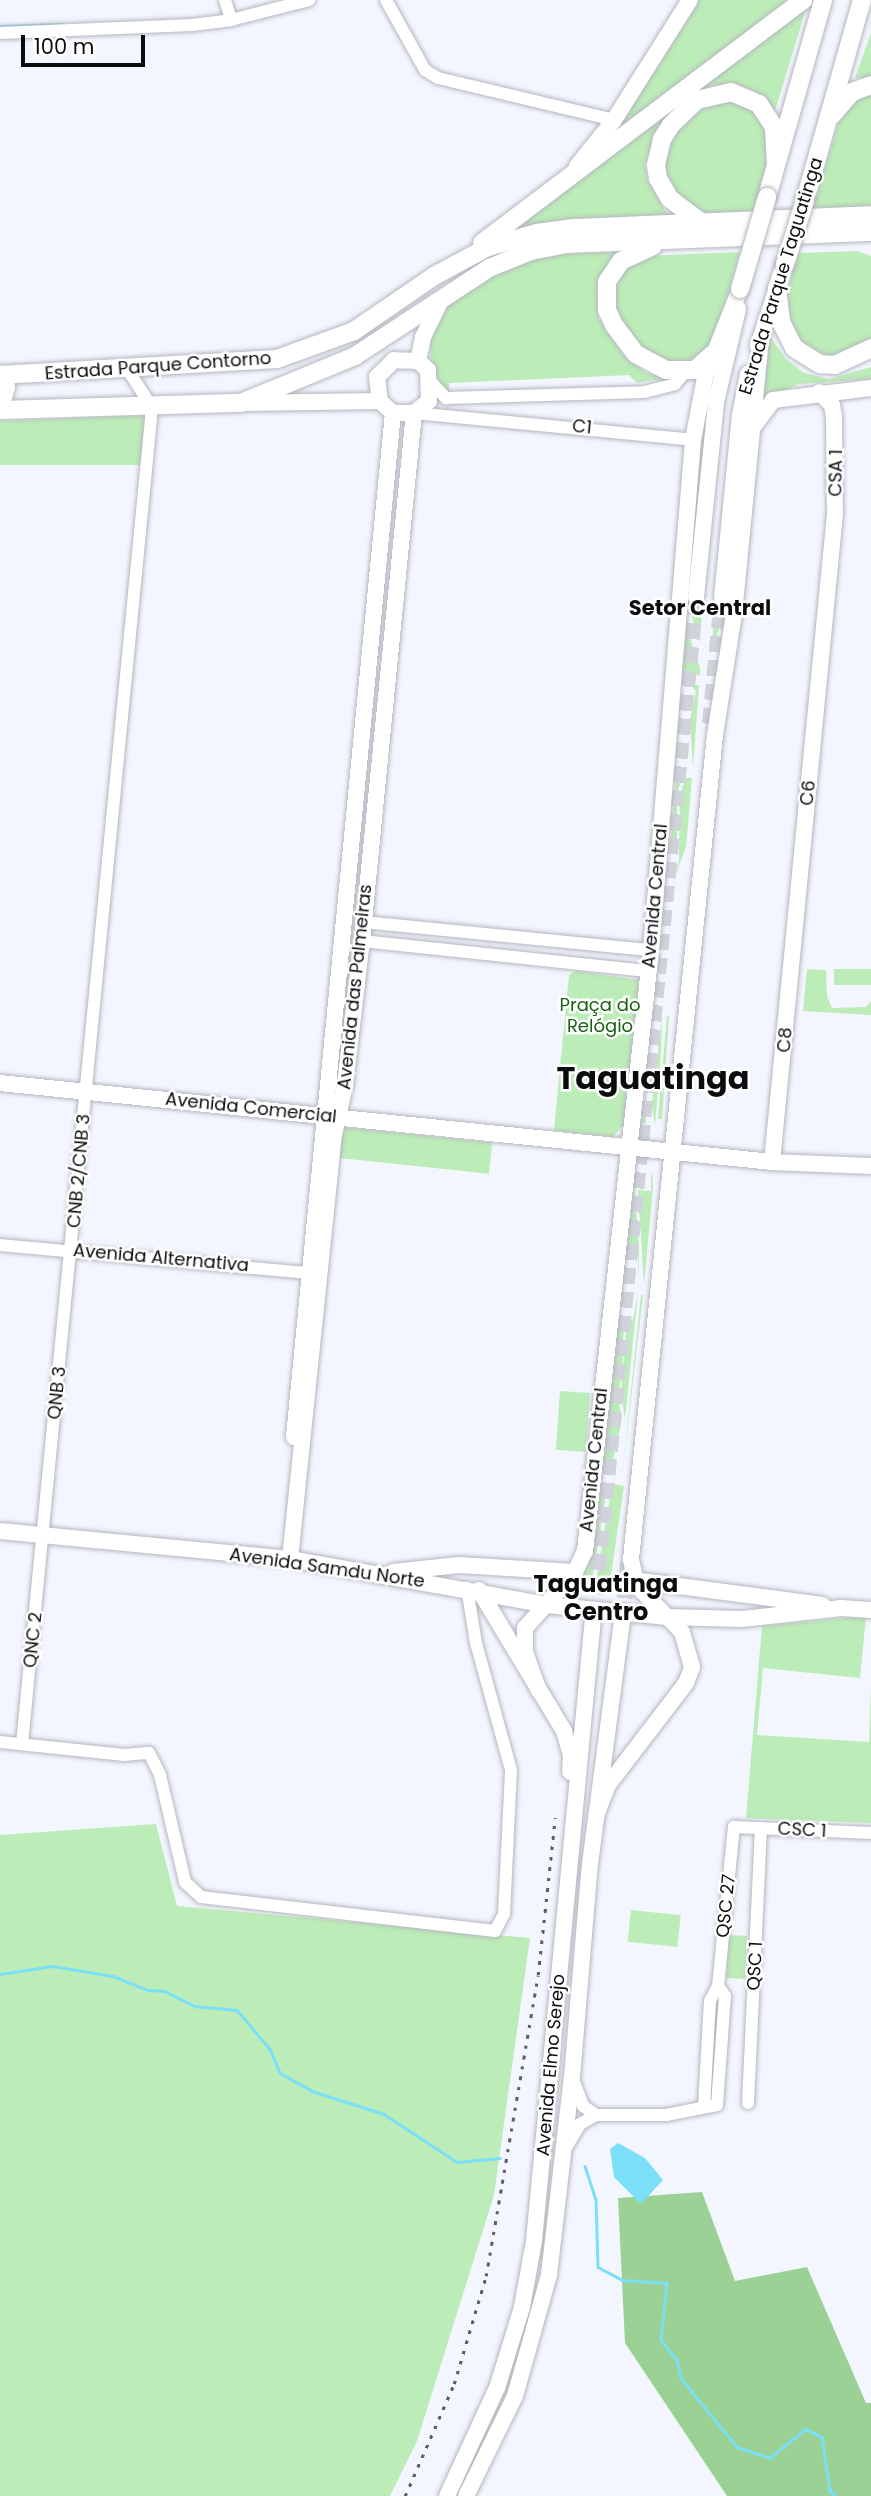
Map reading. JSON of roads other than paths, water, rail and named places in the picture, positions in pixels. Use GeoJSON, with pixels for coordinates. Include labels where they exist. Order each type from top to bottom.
{"type":"FeatureCollection","features":[{"type":"Feature","properties":{"kind":"highway"},"geometry":{"type":"LineString","coordinates":[[434,276],[803,0]]}},
{"type":"Feature","properties":{"kind":"highway","name":"Estrada Parque Taguatinga"},"geometry":{"type":"LineString","coordinates":[[740,289],[824,0]]}},
{"type":"Feature","properties":{"kind":"highway","name":"Estrada Parque Taguatinga"},"geometry":{"type":"LineString","coordinates":[[777,288],[862,0]]}},
{"type":"Feature","properties":{"kind":"highway"},"geometry":{"type":"LineString","coordinates":[[827,121],[852,92],[871,85]]}},
{"type":"Feature","properties":{"kind":"highway"},"geometry":{"type":"LineString","coordinates":[[702,223],[670,199],[657,178],[656,165],[662,139],[697,100],[731,92],[759,104],[774,128],[776,163]]}},
{"type":"Feature","properties":{"kind":"highway","name":"Estrada Parque Contorno"},"geometry":{"type":"LineString","coordinates":[[1,375],[247,363],[310,350],[354,331],[434,276],[488,247],[537,233],[871,215]]}},
{"type":"Feature","properties":{"kind":"highway","name":"Estrada Parque Contorno"},"geometry":{"type":"LineString","coordinates":[[0,409],[241,403],[355,356],[489,268],[531,250],[567,244],[871,232]]}},
{"type":"Feature","properties":{"kind":"highway"},"geometry":{"type":"LineString","coordinates":[[843,234],[871,244]]}},
{"type":"Feature","properties":{"kind":"highway"},"geometry":{"type":"LineString","coordinates":[[662,242],[621,261],[613,270],[605,294],[607,310],[636,354],[651,365],[684,373],[713,354]]}},
{"type":"Feature","properties":{"kind":"highway"},"geometry":{"type":"LineString","coordinates":[[777,288],[786,337],[805,358],[835,365],[871,348]]}},
{"type":"Feature","properties":{"kind":"highway"},"geometry":{"type":"LineString","coordinates":[[0,409],[6,387],[1,375]]}},
{"type":"Feature","properties":{"kind":"main road"},"geometry":{"type":"LineString","coordinates":[[570,175],[614,120],[690,0]]}},
{"type":"Feature","properties":{"kind":"main road","name":"Estrada Parque Taguatinga"},"geometry":{"type":"LineString","coordinates":[[722,598],[740,415],[777,288]]}},
{"type":"Feature","properties":{"kind":"main road","name":"Avenida Central"},"geometry":{"type":"LineString","coordinates":[[539,1691],[523,1638],[532,1615],[547,1605],[575,1572],[585,1551],[649,971],[693,440],[713,354],[740,289]]}},
{"type":"Feature","properties":{"kind":"main road","name":"Estrada Parque Taguatinga"},"geometry":{"type":"LineString","coordinates":[[696,597],[716,402],[734,334],[740,289]]}},
{"type":"Feature","properties":{"kind":"main road"},"geometry":{"type":"LineString","coordinates":[[418,361],[423,337],[440,302]]}},
{"type":"Feature","properties":{"kind":"main road"},"geometry":{"type":"LineString","coordinates":[[596,1816],[608,1785],[685,1683],[692,1667],[682,1632],[633,1580],[631,1559],[715,736],[734,614],[761,337]]}},
{"type":"Feature","properties":{"kind":"main road"},"geometry":{"type":"LineString","coordinates":[[394,360],[418,361],[428,370],[432,383],[429,401],[414,413],[393,413],[380,401],[376,390],[384,366],[394,360]]}},
{"type":"Feature","properties":{"kind":"main road"},"geometry":{"type":"LineString","coordinates":[[751,429],[773,400],[819,392],[867,388]]}},
{"type":"Feature","properties":{"kind":"main road"},"geometry":{"type":"LineString","coordinates":[[834,418],[838,407],[867,388]]}},
{"type":"Feature","properties":{"kind":"main road"},"geometry":{"type":"LineString","coordinates":[[819,392],[832,405],[834,418]]}},
{"type":"Feature","properties":{"kind":"main road"},"geometry":{"type":"LineString","coordinates":[[241,403],[380,401]]}},
{"type":"Feature","properties":{"kind":"main road","name":"Avenida das Palmeiras"},"geometry":{"type":"LineString","coordinates":[[285,1558],[301,1428],[332,1117],[333,1037],[393,413]]}},
{"type":"Feature","properties":{"kind":"main road","name":"Avenida das Palmeiras"},"geometry":{"type":"LineString","coordinates":[[332,1117],[351,1038],[414,413]]}},
{"type":"Feature","properties":{"kind":"main road","name":"CSA 1"},"geometry":{"type":"LineString","coordinates":[[821,668],[833,528],[834,418]]}},
{"type":"Feature","properties":{"kind":"main road"},"geometry":{"type":"LineString","coordinates":[[389,463],[401,458],[408,469]]}},
{"type":"Feature","properties":{"kind":"main road"},"geometry":{"type":"LineString","coordinates":[[377,580],[386,608],[393,605]]}},
{"type":"Feature","properties":{"kind":"main road","name":"C6"},"geometry":{"type":"LineString","coordinates":[[796,918],[821,668]]}},
{"type":"Feature","properties":{"kind":"main road"},"geometry":{"type":"LineString","coordinates":[[368,685],[378,679],[385,689]]}},
{"type":"Feature","properties":{"kind":"main road"},"geometry":{"type":"LineString","coordinates":[[359,759],[367,768],[377,762]]}},
{"type":"Feature","properties":{"kind":"main road"},"geometry":{"type":"LineString","coordinates":[[351,852],[363,846],[370,852]]}},
{"type":"Feature","properties":{"kind":"main road","name":"C8"},"geometry":{"type":"LineString","coordinates":[[772,1162],[796,918]]}},
{"type":"Feature","properties":{"kind":"main road"},"geometry":{"type":"LineString","coordinates":[[333,1037],[341,1041],[351,1038]]}},
{"type":"Feature","properties":{"kind":"main road","name":"Avenida Comercial"},"geometry":{"type":"LineString","coordinates":[[0,1083],[631,1148]]}},
{"type":"Feature","properties":{"kind":"main road"},"geometry":{"type":"LineString","coordinates":[[631,1148],[772,1162],[871,1166]]}},
{"type":"Feature","properties":{"kind":"main road","name":"Avenida Samdu Norte"},"geometry":{"type":"LineString","coordinates":[[0,1531],[285,1558],[473,1589],[617,1617],[742,1619],[842,1608]]}},
{"type":"Feature","properties":{"kind":"main road"},"geometry":{"type":"LineString","coordinates":[[376,1575],[459,1566],[575,1572]]}},
{"type":"Feature","properties":{"kind":"main road"},"geometry":{"type":"LineString","coordinates":[[633,1580],[871,1610]]}},
{"type":"Feature","properties":{"kind":"main road"},"geometry":{"type":"LineString","coordinates":[[473,1589],[564,1731],[572,1755],[563,1869],[567,1890]]}},
{"type":"Feature","properties":{"kind":"main road"},"geometry":{"type":"LineString","coordinates":[[742,1619],[756,1594]]}},
{"type":"Feature","properties":{"kind":"main road","name":"Avenida Elmo Serejo"},"geometry":{"type":"LineString","coordinates":[[466,2496],[515,2396],[549,2275],[565,2150],[617,1617]]}},
{"type":"Feature","properties":{"kind":"main road","name":"Avenida Elmo Serejo"},"geometry":{"type":"LineString","coordinates":[[447,2496],[497,2388],[522,2307],[542,2167],[593,1619]]}},
{"type":"Feature","properties":{"kind":"street"},"geometry":{"type":"LineString","coordinates":[[0,33],[228,10],[247,17],[309,0]]}},
{"type":"Feature","properties":{"kind":"street"},"geometry":{"type":"LineString","coordinates":[[386,0],[425,70],[438,78],[614,120]]}},
{"type":"Feature","properties":{"kind":"street"},"geometry":{"type":"LineString","coordinates":[[128,370],[151,406]]}},
{"type":"Feature","properties":{"kind":"street"},"geometry":{"type":"LineString","coordinates":[[432,383],[446,398],[644,392],[675,384],[684,373]]}},
{"type":"Feature","properties":{"kind":"street"},"geometry":{"type":"LineString","coordinates":[[470,417],[471,397]]}},
{"type":"Feature","properties":{"kind":"street","name":"CNB 2/CNB 3"},"geometry":{"type":"LineString","coordinates":[[72,1250],[151,406]]}},
{"type":"Feature","properties":{"kind":"street","name":"C1"},"geometry":{"type":"LineString","coordinates":[[414,413],[693,440]]}},
{"type":"Feature","properties":{"kind":"street"},"geometry":{"type":"LineString","coordinates":[[363,922],[651,950]]}},
{"type":"Feature","properties":{"kind":"street"},"geometry":{"type":"LineString","coordinates":[[459,951],[463,932]]}},
{"type":"Feature","properties":{"kind":"street"},"geometry":{"type":"LineString","coordinates":[[481,953],[477,939],[484,934]]}},
{"type":"Feature","properties":{"kind":"street"},"geometry":{"type":"LineString","coordinates":[[362,941],[649,971]]}},
{"type":"Feature","properties":{"kind":"street"},"geometry":{"type":"LineString","coordinates":[[567,962],[569,942]]}},
{"type":"Feature","properties":{"kind":"street","name":"Avenida Alternativa"},"geometry":{"type":"LineString","coordinates":[[0,1245],[315,1274]]}},
{"type":"Feature","properties":{"kind":"street","name":"QNB 3"},"geometry":{"type":"LineString","coordinates":[[43,1535],[72,1250]]}},
{"type":"Feature","properties":{"kind":"street","name":"QNC 2"},"geometry":{"type":"LineString","coordinates":[[22,1744],[43,1535]]}},
{"type":"Feature","properties":{"kind":"street"},"geometry":{"type":"LineString","coordinates":[[0,1742],[124,1755],[149,1753],[160,1775],[185,1882],[201,1897],[495,1931],[504,1913],[511,1770],[475,1643],[473,1589]]}},
{"type":"Feature","properties":{"kind":"street","name":"CSC 1"},"geometry":{"type":"LineString","coordinates":[[734,1827],[870,1833]]}},
{"type":"Feature","properties":{"kind":"street","name":"QSC 27"},"geometry":{"type":"LineString","coordinates":[[596,2115],[666,2115],[710,2106],[710,2001],[718,1986],[734,1827]]}},
{"type":"Feature","properties":{"kind":"street","name":"QSC 1"},"geometry":{"type":"LineString","coordinates":[[748,2103],[761,1828]]}},
{"type":"Feature","properties":{"kind":"street"},"geometry":{"type":"LineString","coordinates":[[565,2150],[580,2124],[596,2115],[583,2106],[572,2077]]}},
{"type":"Feature","properties":{"kind":"water"},"geometry":{"type":"Polygon","coordinates":[[[618,2143],[645,2158],[663,2180],[641,2204],[614,2177],[610,2149],[618,2143]]]}},
{"type":"Feature","properties":{"kind":"waterway"},"geometry":{"type":"LineString","coordinates":[[0,26],[62,24]]}},
{"type":"Feature","properties":{"kind":"waterway"},"geometry":{"type":"LineString","coordinates":[[0,1974],[53,1966],[113,1976],[148,1990],[165,1991],[195,2006],[237,2010],[270,2049],[280,2073],[312,2091],[384,2114],[457,2162],[500,2158]]}},
{"type":"Feature","properties":{"kind":"waterway"},"geometry":{"type":"LineString","coordinates":[[585,2166],[596,2199],[598,2267],[622,2280],[667,2283],[661,2340],[677,2360],[681,2378],[737,2447],[770,2458],[805,2429],[822,2437],[830,2491],[836,2496]]}},
{"type":"Feature","properties":{"kind":"tunnel"},"geometry":{"type":"LineString","coordinates":[[593,1618],[696,597]]}},
{"type":"Feature","properties":{"kind":"tunnel"},"geometry":{"type":"LineString","coordinates":[[710,724],[722,598]]}},
{"type":"Feature","properties":{"kind":"tunnel"},"geometry":{"type":"LineString","coordinates":[[622,1622],[628,1562]]}},
{"type":"Feature","properties":{"kind":"railway"},"geometry":{"type":"LineString","coordinates":[[405,2496],[454,2384],[486,2276],[538,1975],[555,1818]]}},
{"type":"Feature","properties":{"kind":"district","name":"Setor Central"},"geometry":{"type":"Point","coordinates":[700,608]}},
{"type":"Feature","properties":{"kind":"district","name":"Taguatinga"},"geometry":{"type":"Point","coordinates":[653,1078]}},
{"type":"Feature","properties":{"kind":"district","name":"Taguatinga Centro"},"geometry":{"type":"Point","coordinates":[606,1598]}},
{"type":"Feature","properties":{"kind":"park label","name":"Praça do Relógio"},"geometry":{"type":"Point","coordinates":[600,1016]}}]}
